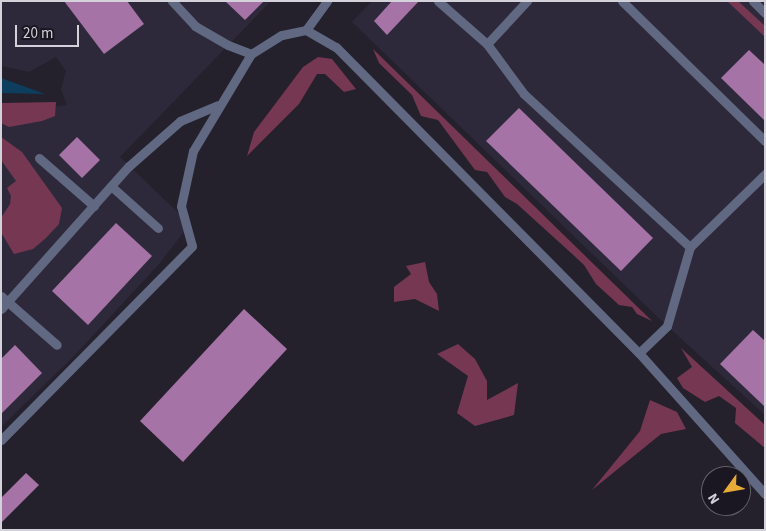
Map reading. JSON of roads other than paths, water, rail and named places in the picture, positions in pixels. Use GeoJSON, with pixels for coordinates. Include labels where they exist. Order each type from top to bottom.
{"type":"FeatureCollection","features":[{"type":"Feature","properties":{"kind":"lane"},"geometry":{"type":"LineString","coordinates":[[172,1],[195,26],[228,45],[251,54]]}},
{"type":"Feature","properties":{"kind":"lane"},"geometry":{"type":"LineString","coordinates":[[306,30],[327,1]]}},
{"type":"Feature","properties":{"kind":"lane"},"geometry":{"type":"LineString","coordinates":[[438,1],[487,44],[524,94],[690,247]]}},
{"type":"Feature","properties":{"kind":"lane"},"geometry":{"type":"LineString","coordinates":[[487,44],[527,1]]}},
{"type":"Feature","properties":{"kind":"lane"},"geometry":{"type":"LineString","coordinates":[[622,1],[765,141]]}},
{"type":"Feature","properties":{"kind":"lane"},"geometry":{"type":"LineString","coordinates":[[754,1],[765,13]]}},
{"type":"Feature","properties":{"kind":"lane"},"geometry":{"type":"LineString","coordinates":[[1,440],[192,246],[181,206],[193,151],[218,106],[251,54],[282,35],[306,30],[336,47],[639,353],[765,494]]}},
{"type":"Feature","properties":{"kind":"lane"},"geometry":{"type":"LineString","coordinates":[[1,309],[5,298],[111,186],[180,120],[218,106]]}},
{"type":"Feature","properties":{"kind":"lane"},"geometry":{"type":"LineString","coordinates":[[39,158],[94,206]]}},
{"type":"Feature","properties":{"kind":"lane"},"geometry":{"type":"LineString","coordinates":[[639,353],[667,326],[690,247],[765,174]]}},
{"type":"Feature","properties":{"kind":"lane"},"geometry":{"type":"LineString","coordinates":[[111,186],[158,228]]}},
{"type":"Feature","properties":{"kind":"lane"},"geometry":{"type":"LineString","coordinates":[[5,298],[57,345]]}},
{"type":"Feature","properties":{"kind":"water"},"geometry":{"type":"Polygon","coordinates":[[[1,78],[45,94],[1,93],[1,78]]]}}]}
